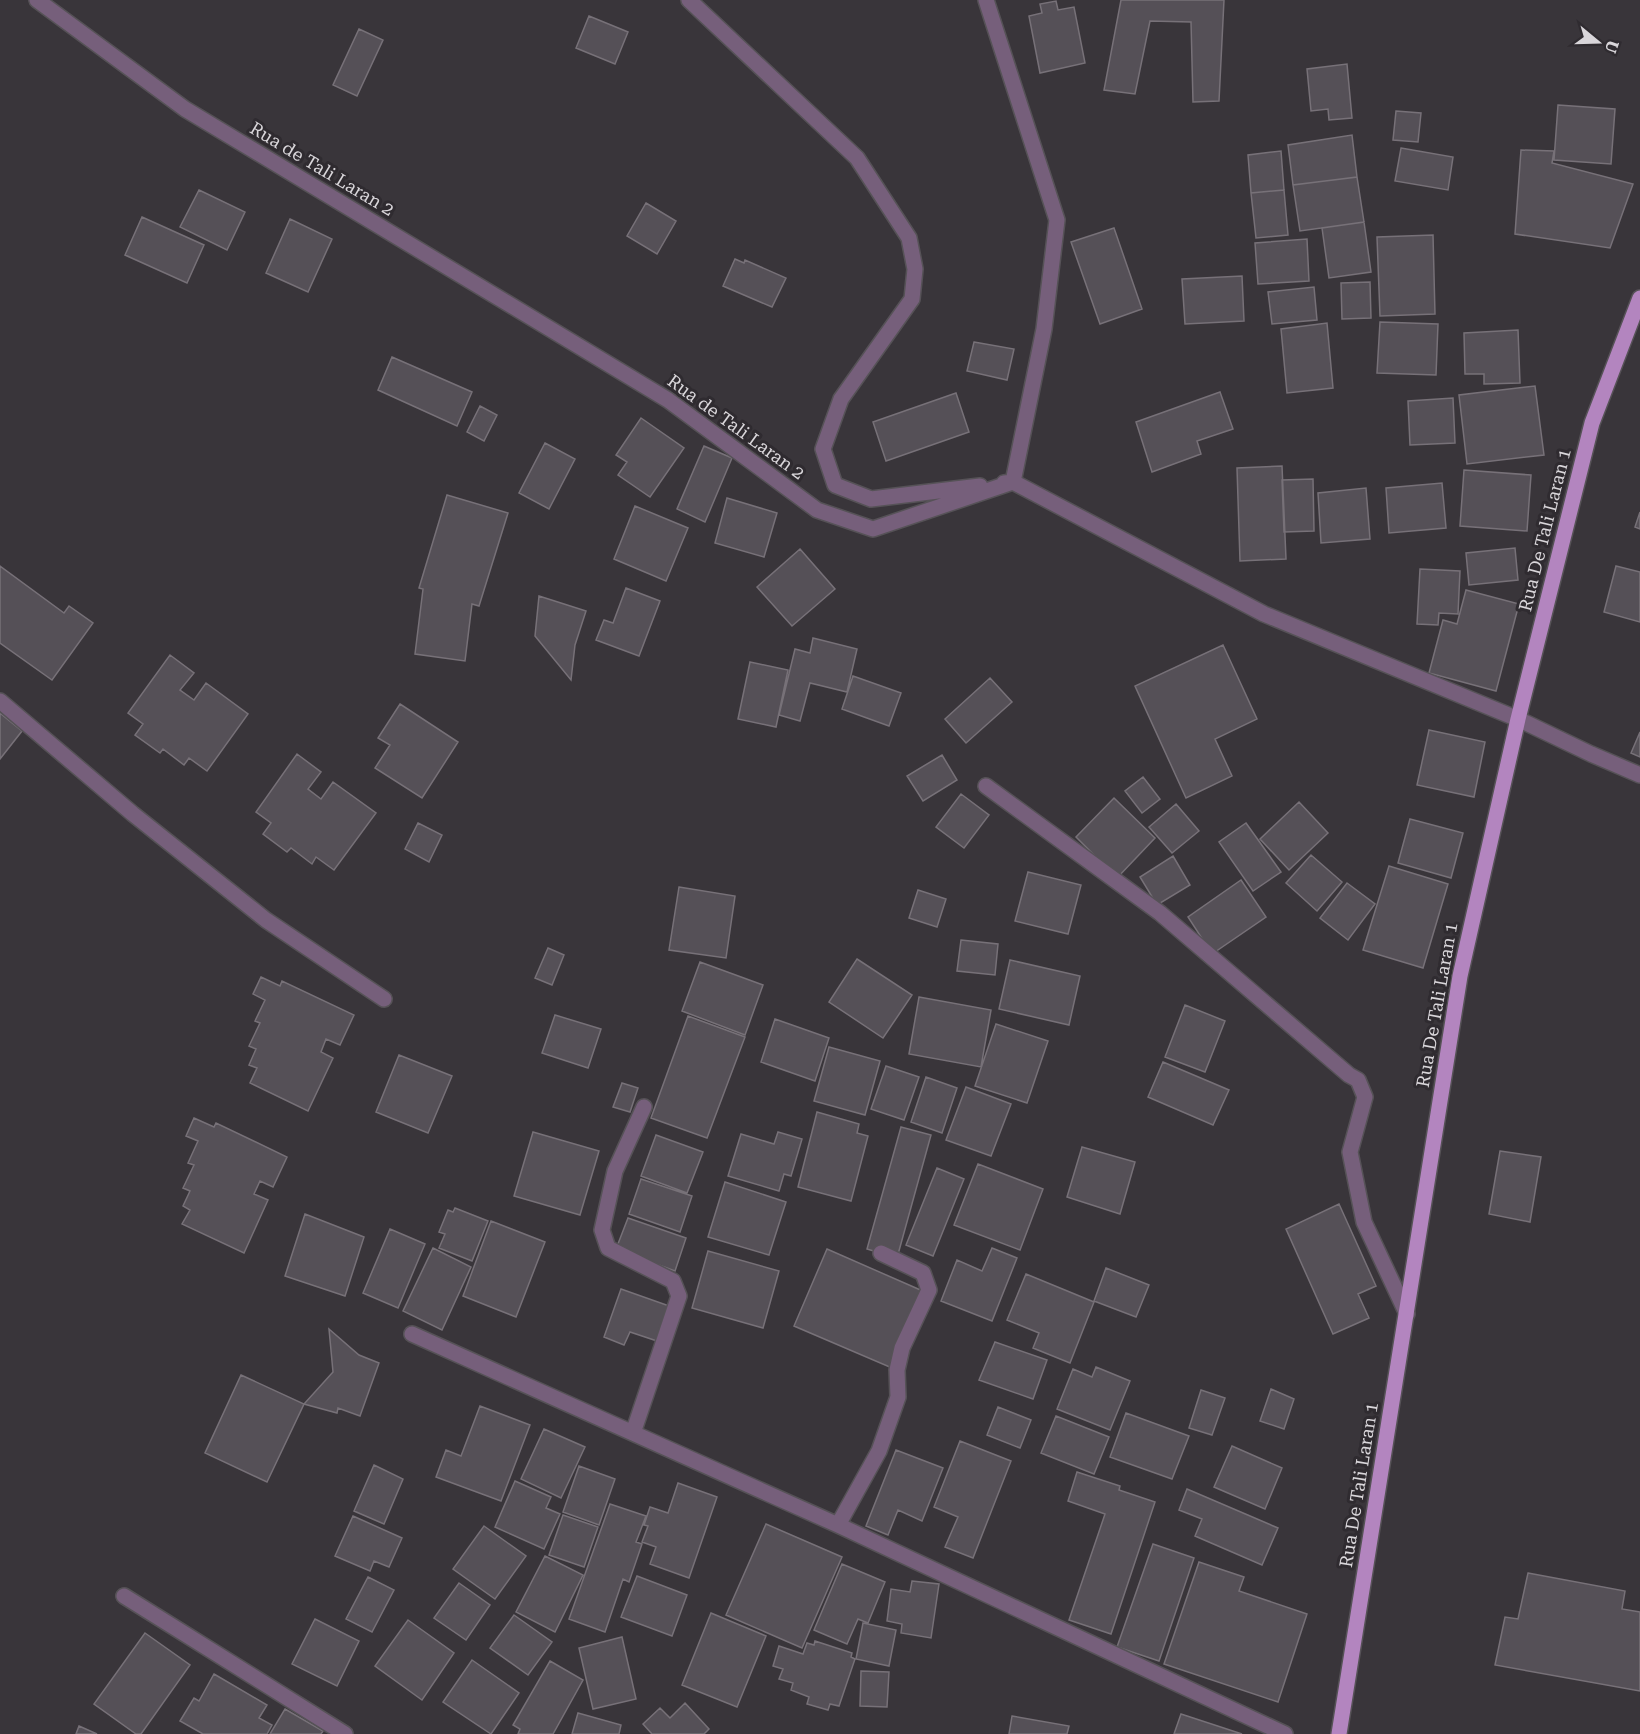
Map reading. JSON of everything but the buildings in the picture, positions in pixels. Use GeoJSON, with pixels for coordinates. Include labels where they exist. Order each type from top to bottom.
{"type":"FeatureCollection","features":[{"type":"Feature","properties":{"kind":"main road","name":"Rua De Tali Laran 1"},"geometry":{"type":"LineString","coordinates":[[1339,1734],[1460,976],[1518,719],[1592,423],[1640,298]]}},
{"type":"Feature","properties":{"kind":"street","name":"Rua de Tali Laran 2"},"geometry":{"type":"LineString","coordinates":[[37,0],[185,109],[668,400],[817,510],[873,529],[1013,482]]}},
{"type":"Feature","properties":{"kind":"street"},"geometry":{"type":"LineString","coordinates":[[689,0],[857,158],[909,238],[915,269],[912,299],[841,399],[823,449],[835,485],[871,499],[1013,482],[1264,614],[1518,719],[1640,775]]}},
{"type":"Feature","properties":{"kind":"street"},"geometry":{"type":"LineString","coordinates":[[986,0],[1057,220],[1044,329],[1013,482]]}},
{"type":"Feature","properties":{"kind":"street"},"geometry":{"type":"LineString","coordinates":[[0,701],[133,814],[266,920],[384,999]]}},
{"type":"Feature","properties":{"kind":"street"},"geometry":{"type":"LineString","coordinates":[[986,786],[1160,913],[1349,1075],[1358,1080],[1365,1097],[1350,1152],[1364,1222],[1407,1314]]}},
{"type":"Feature","properties":{"kind":"street"},"geometry":{"type":"LineString","coordinates":[[633,1433],[679,1296],[674,1281],[608,1248],[602,1230],[615,1171],[644,1107]]}},
{"type":"Feature","properties":{"kind":"street"},"geometry":{"type":"LineString","coordinates":[[838,1525],[879,1451],[898,1397],[897,1370],[902,1348],[928,1290],[923,1273],[881,1253]]}},
{"type":"Feature","properties":{"kind":"street"},"geometry":{"type":"LineString","coordinates":[[412,1334],[838,1525],[1285,1734]]}},
{"type":"Feature","properties":{"kind":"street"},"geometry":{"type":"LineString","coordinates":[[124,1596],[345,1734]]}}]}
